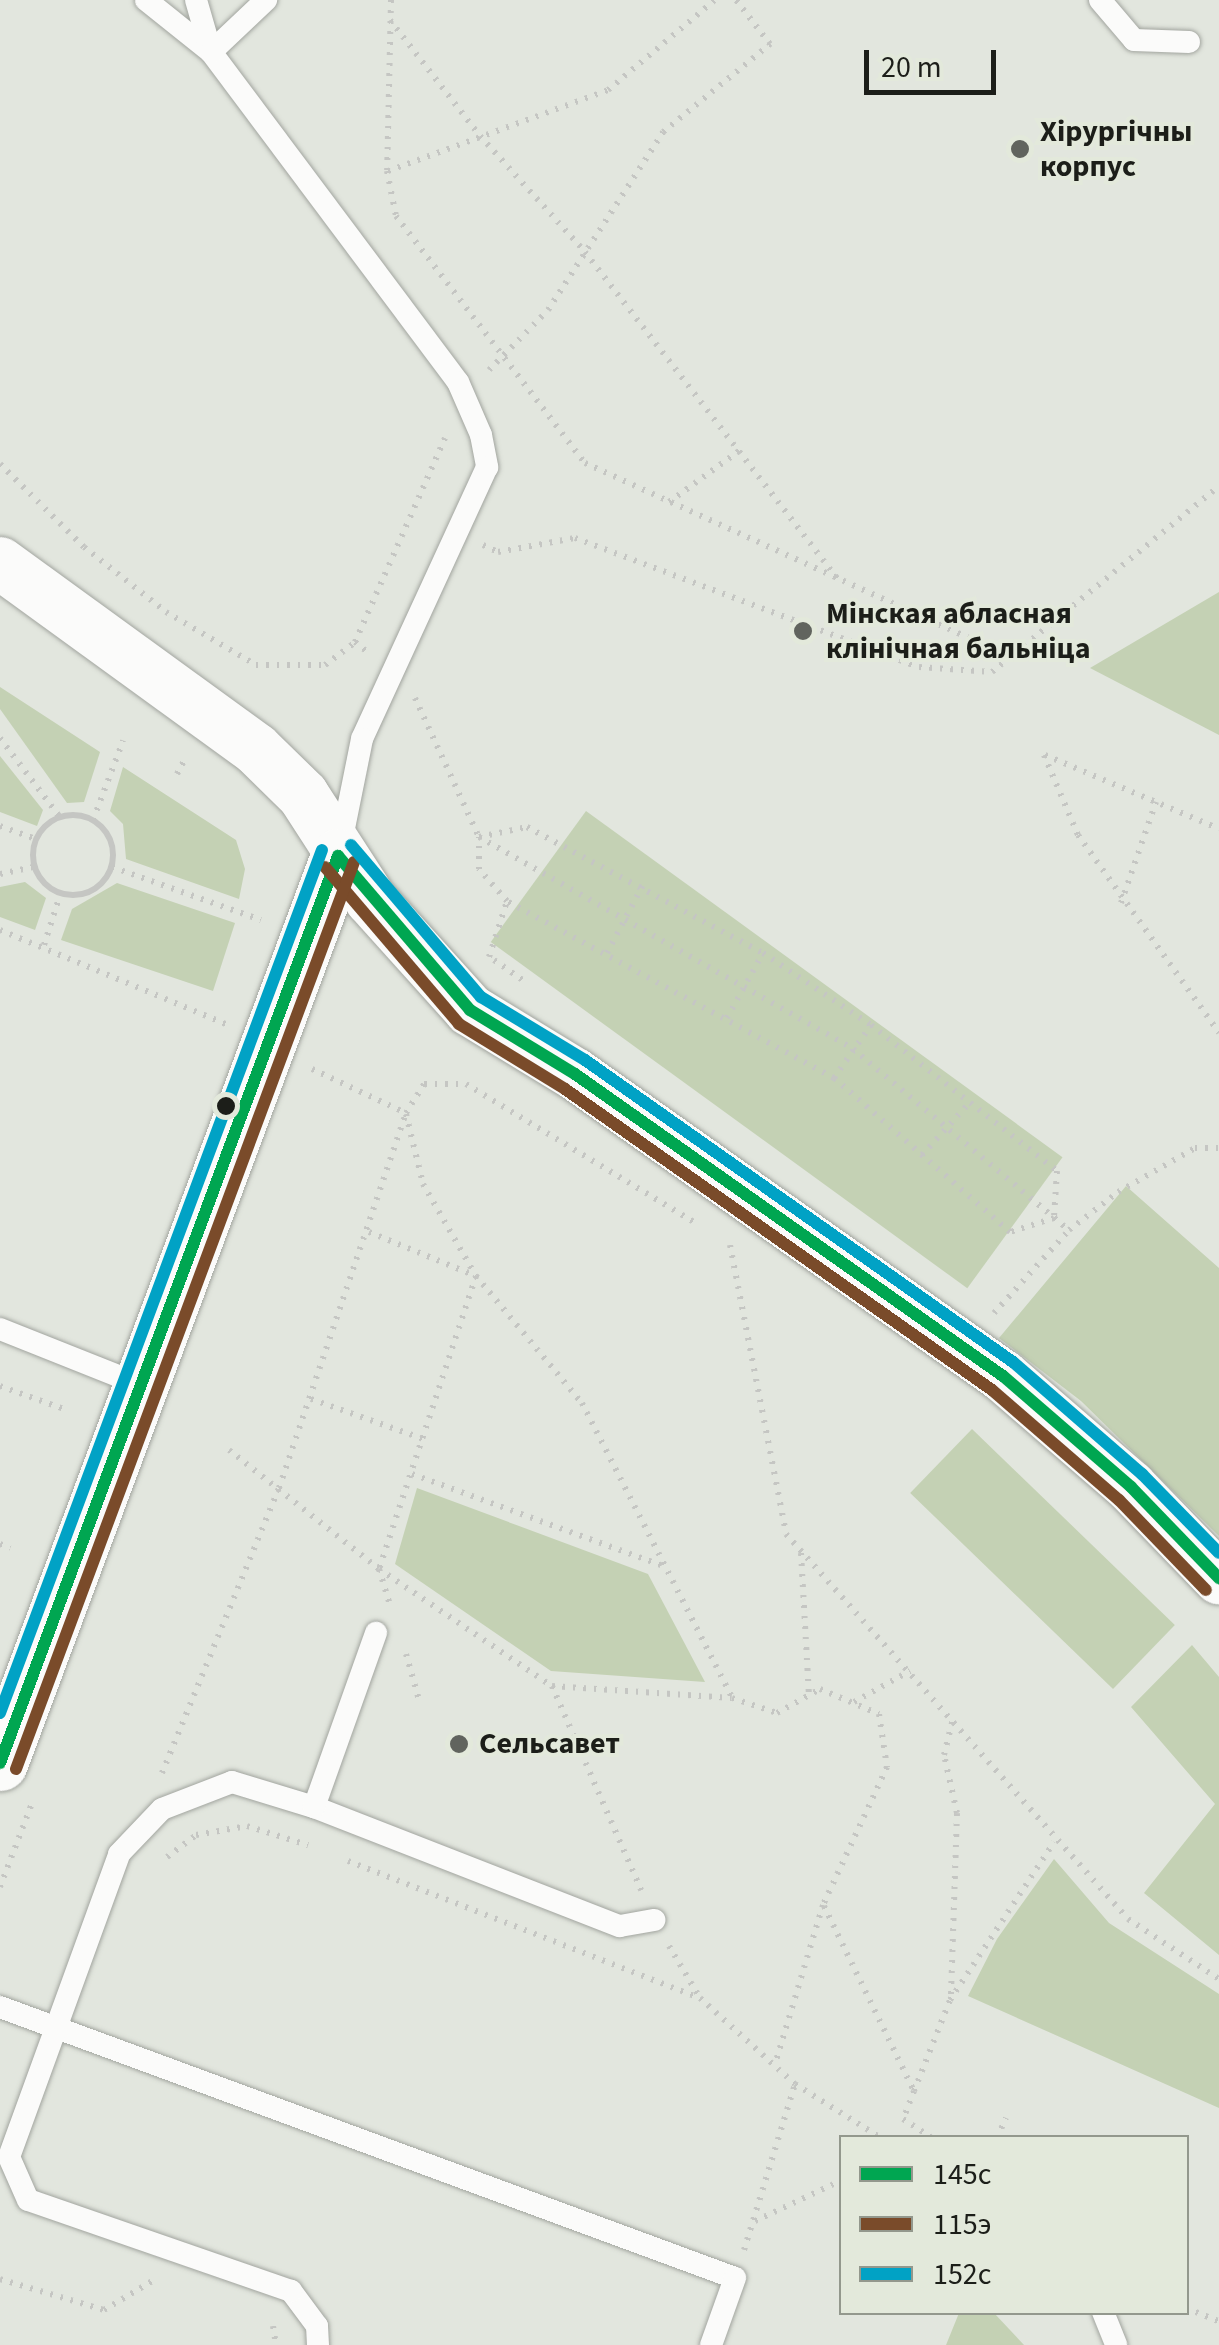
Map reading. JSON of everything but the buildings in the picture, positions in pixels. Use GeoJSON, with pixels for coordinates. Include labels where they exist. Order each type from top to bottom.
{"type":"FeatureCollection","features":[{"type":"Feature","properties":{"kind":"main road"},"geometry":{"type":"LineString","coordinates":[[0,1763],[338,856]]}},
{"type":"Feature","properties":{"kind":"street"},"geometry":{"type":"LineString","coordinates":[[0,563],[256,749],[303,795],[338,856],[470,1010],[576,1074],[1003,1376],[1131,1488],[1219,1578]]}},
{"type":"Feature","properties":{"kind":"lane"},"geometry":{"type":"LineString","coordinates":[[146,0],[211,52],[463,396],[481,436],[486,467],[362,739],[338,856]]}},
{"type":"Feature","properties":{"kind":"lane"},"geometry":{"type":"LineString","coordinates":[[196,0],[211,52]]}},
{"type":"Feature","properties":{"kind":"lane"},"geometry":{"type":"LineString","coordinates":[[211,52],[266,0]]}},
{"type":"Feature","properties":{"kind":"lane"},"geometry":{"type":"LineString","coordinates":[[1100,0],[1134,40],[1190,42]]}},
{"type":"Feature","properties":{"kind":"lane"},"geometry":{"type":"LineString","coordinates":[[0,1330],[142,1385]]}},
{"type":"Feature","properties":{"kind":"lane"},"geometry":{"type":"LineString","coordinates":[[314,1806],[386,1626]]}},
{"type":"Feature","properties":{"kind":"lane"},"geometry":{"type":"LineString","coordinates":[[318,2345],[317,2326],[290,2291],[28,2200],[9,2157],[120,1854],[162,1810],[232,1782],[314,1806],[620,1926],[654,1920]]}},
{"type":"Feature","properties":{"kind":"lane"},"geometry":{"type":"LineString","coordinates":[[0,2007],[735,2278],[711,2345]]}},
{"type":"Feature","properties":{"kind":"lane"},"geometry":{"type":"LineString","coordinates":[[1104,2315],[1116,2345]]}},
{"type":"Feature","properties":{"kind":"path"},"geometry":{"type":"LineString","coordinates":[[391,0],[387,171],[396,216],[585,462],[1010,657]]}},
{"type":"Feature","properties":{"kind":"path"},"geometry":{"type":"LineString","coordinates":[[387,171],[608,90],[715,0]]}},
{"type":"Feature","properties":{"kind":"path"},"geometry":{"type":"LineString","coordinates":[[0,464],[84,546],[166,612],[256,665],[325,665],[355,642],[463,396],[548,310],[662,132],[770,44],[736,0]]}},
{"type":"Feature","properties":{"kind":"path"},"geometry":{"type":"LineString","coordinates":[[390,20],[480,136],[585,252],[838,580]]}},
{"type":"Feature","properties":{"kind":"path"},"geometry":{"type":"LineString","coordinates":[[669,502],[739,451]]}},
{"type":"Feature","properties":{"kind":"path"},"geometry":{"type":"LineString","coordinates":[[459,533],[498,552],[575,538],[919,667],[992,672],[1219,486]]}},
{"type":"Feature","properties":{"kind":"path"},"geometry":{"type":"LineString","coordinates":[[355,642],[394,673],[418,701],[480,837],[479,869],[507,901],[834,1078],[1010,1232],[1054,1218]]}},
{"type":"Feature","properties":{"kind":"path"},"geometry":{"type":"LineString","coordinates":[[410,719],[418,701]]}},
{"type":"Feature","properties":{"kind":"path"},"geometry":{"type":"LineString","coordinates":[[0,738],[59,816],[93,820],[113,847],[112,867],[92,892],[60,895]]}},
{"type":"Feature","properties":{"kind":"path"},"geometry":{"type":"LineString","coordinates":[[93,820],[124,740]]}},
{"type":"Feature","properties":{"kind":"path"},"geometry":{"type":"LineString","coordinates":[[1219,829],[1044,755],[1078,835],[1121,903],[1219,1033]]}},
{"type":"Feature","properties":{"kind":"path"},"geometry":{"type":"LineString","coordinates":[[1121,903],[1156,802]]}},
{"type":"Feature","properties":{"kind":"path"},"geometry":{"type":"LineString","coordinates":[[59,816],[35,840],[34,868],[60,895]]}},
{"type":"Feature","properties":{"kind":"path"},"geometry":{"type":"LineString","coordinates":[[0,826],[35,840]]}},
{"type":"Feature","properties":{"kind":"path"},"geometry":{"type":"LineString","coordinates":[[480,837],[527,827],[643,884],[762,953],[871,1025],[1057,1170],[1054,1218]]}},
{"type":"Feature","properties":{"kind":"path"},"geometry":{"type":"LineString","coordinates":[[480,837],[627,916],[853,1049],[1069,1230]]}},
{"type":"Feature","properties":{"kind":"path"},"geometry":{"type":"LineString","coordinates":[[112,867],[261,920]]}},
{"type":"Feature","properties":{"kind":"path"},"geometry":{"type":"LineString","coordinates":[[0,874],[34,868]]}},
{"type":"Feature","properties":{"kind":"path"},"geometry":{"type":"LineString","coordinates":[[608,953],[643,884]]}},
{"type":"Feature","properties":{"kind":"path"},"geometry":{"type":"LineString","coordinates":[[44,946],[60,895]]}},
{"type":"Feature","properties":{"kind":"path"},"geometry":{"type":"LineString","coordinates":[[489,956],[507,901]]}},
{"type":"Feature","properties":{"kind":"path"},"geometry":{"type":"LineString","coordinates":[[0,930],[220,1020]]}},
{"type":"Feature","properties":{"kind":"path"},"geometry":{"type":"LineString","coordinates":[[476,943],[538,991]]}},
{"type":"Feature","properties":{"kind":"path"},"geometry":{"type":"LineString","coordinates":[[728,1018],[762,953]]}},
{"type":"Feature","properties":{"kind":"path"},"geometry":{"type":"LineString","coordinates":[[834,1078],[871,1025]]}},
{"type":"Feature","properties":{"kind":"path"},"geometry":{"type":"LineString","coordinates":[[304,1066],[406,1113]]}},
{"type":"Feature","properties":{"kind":"path"},"geometry":{"type":"LineString","coordinates":[[152,1786],[279,1488],[369,1232],[406,1113],[424,1084],[466,1084],[730,1244],[786,1534],[910,1670],[1054,1842],[1128,1919],[1219,1979]]}},
{"type":"Feature","properties":{"kind":"path"},"geometry":{"type":"LineString","coordinates":[[922,1155],[970,1102]]}},
{"type":"Feature","properties":{"kind":"path"},"geometry":{"type":"LineString","coordinates":[[406,1113],[422,1184],[476,1276],[582,1403],[732,1698]]}},
{"type":"Feature","properties":{"kind":"path"},"geometry":{"type":"LineString","coordinates":[[993,1314],[1069,1230],[1157,1166],[1196,1148],[1219,1148]]}},
{"type":"Feature","properties":{"kind":"path"},"geometry":{"type":"LineString","coordinates":[[369,1232],[476,1276]]}},
{"type":"Feature","properties":{"kind":"path"},"geometry":{"type":"LineString","coordinates":[[386,1626],[380,1569],[426,1440],[476,1276]]}},
{"type":"Feature","properties":{"kind":"path"},"geometry":{"type":"LineString","coordinates":[[976,1303],[1004,1322]]}},
{"type":"Feature","properties":{"kind":"path"},"geometry":{"type":"LineString","coordinates":[[0,1386],[64,1409]]}},
{"type":"Feature","properties":{"kind":"path"},"geometry":{"type":"LineString","coordinates":[[311,1399],[426,1440]]}},
{"type":"Feature","properties":{"kind":"path"},"geometry":{"type":"LineString","coordinates":[[229,1450],[380,1569],[552,1686],[732,1698],[778,1713],[820,1689],[879,1714],[887,1767],[823,1905],[776,2062]]}},
{"type":"Feature","properties":{"kind":"path"},"geometry":{"type":"LineString","coordinates":[[412,1474],[663,1566]]}},
{"type":"Feature","properties":{"kind":"path"},"geometry":{"type":"LineString","coordinates":[[0,1544],[10,1548]]}},
{"type":"Feature","properties":{"kind":"path"},"geometry":{"type":"LineString","coordinates":[[801,1551],[809,1696]]}},
{"type":"Feature","properties":{"kind":"path"},"geometry":{"type":"LineString","coordinates":[[400,1636],[419,1700]]}},
{"type":"Feature","properties":{"kind":"path"},"geometry":{"type":"LineString","coordinates":[[853,1703],[910,1670]]}},
{"type":"Feature","properties":{"kind":"path"},"geometry":{"type":"LineString","coordinates":[[552,1686],[654,1920],[700,1998]]}},
{"type":"Feature","properties":{"kind":"path"},"geometry":{"type":"LineString","coordinates":[[950,2000],[957,1814],[944,1755],[953,1720]]}},
{"type":"Feature","properties":{"kind":"path"},"geometry":{"type":"LineString","coordinates":[[164,1859],[196,1835],[248,1826],[322,1851]]}},
{"type":"Feature","properties":{"kind":"path"},"geometry":{"type":"LineString","coordinates":[[929,2135],[903,2119],[950,2000],[1054,1842]]}},
{"type":"Feature","properties":{"kind":"path"},"geometry":{"type":"LineString","coordinates":[[339,1858],[700,1998],[776,2062],[795,2084],[876,2135]]}},
{"type":"Feature","properties":{"kind":"path"},"geometry":{"type":"LineString","coordinates":[[823,1905],[914,2091]]}},
{"type":"Feature","properties":{"kind":"path"},"geometry":{"type":"LineString","coordinates":[[735,2278],[795,2084]]}},
{"type":"Feature","properties":{"kind":"path"},"geometry":{"type":"LineString","coordinates":[[998,2135],[1006,2118]]}},
{"type":"Feature","properties":{"kind":"path"},"geometry":{"type":"LineString","coordinates":[[754,2222],[839,2181]]}},
{"type":"Feature","properties":{"kind":"path"},"geometry":{"type":"LineString","coordinates":[[0,2279],[104,2310],[163,2274]]}},
{"type":"Feature","properties":{"kind":"path"},"geometry":{"type":"LineString","coordinates":[[1189,2309],[1219,2321]]}},
{"type":"Feature","properties":{"kind":"path"},"geometry":{"type":"LineString","coordinates":[[272,2316],[276,2345]]}},
{"type":"Feature","properties":{"kind":"green space"},"geometry":{"type":"Polygon","coordinates":[[[1219,592],[1219,735],[1090,668],[1219,592]]]}},
{"type":"Feature","properties":{"kind":"green space"},"geometry":{"type":"Polygon","coordinates":[[[0,687],[100,752],[84,802],[67,803],[0,709],[0,687]]]}},
{"type":"Feature","properties":{"kind":"green space"},"geometry":{"type":"Polygon","coordinates":[[[0,756],[43,810],[37,826],[0,812],[0,756]]]}},
{"type":"Feature","properties":{"kind":"green space"},"geometry":{"type":"Polygon","coordinates":[[[123,767],[236,840],[245,869],[239,899],[126,859],[123,824],[110,811],[123,767]]]}},
{"type":"Feature","properties":{"kind":"green space"},"geometry":{"type":"Polygon","coordinates":[[[586,811],[1063,1157],[967,1288],[491,942],[586,811]]]}},
{"type":"Feature","properties":{"kind":"green space"},"geometry":{"type":"Polygon","coordinates":[[[25,882],[46,898],[35,930],[0,917],[0,887],[25,882]]]}},
{"type":"Feature","properties":{"kind":"green space"},"geometry":{"type":"Polygon","coordinates":[[[117,883],[235,923],[213,991],[61,940],[72,909],[117,883]]]}},
{"type":"Feature","properties":{"kind":"green space"},"geometry":{"type":"Polygon","coordinates":[[[1126,1186],[1219,1268],[1219,1536],[1081,1401],[999,1338],[1126,1186]]]}},
{"type":"Feature","properties":{"kind":"green space"},"geometry":{"type":"Polygon","coordinates":[[[972,1429],[1175,1625],[1113,1689],[910,1493],[972,1429]]]}},
{"type":"Feature","properties":{"kind":"green space"},"geometry":{"type":"Polygon","coordinates":[[[417,1488],[648,1574],[705,1682],[551,1671],[395,1564],[417,1488]]]}},
{"type":"Feature","properties":{"kind":"green space"},"geometry":{"type":"Polygon","coordinates":[[[1192,1645],[1219,1677],[1219,1955],[1144,1893],[1215,1804],[1131,1707],[1192,1645]]]}},
{"type":"Feature","properties":{"kind":"green space"},"geometry":{"type":"Polygon","coordinates":[[[1054,1859],[1109,1923],[1219,1994],[1219,2108],[968,1996],[997,1939],[1054,1859]]]}},
{"type":"Feature","properties":{"kind":"green space"},"geometry":{"type":"Polygon","coordinates":[[[958,2315],[996,2315],[1024,2345],[946,2345],[958,2315]]]}},
{"type":"Feature","properties":{"kind":"transit line","name":"152с"},"geometry":{"type":"LineString","coordinates":[[351,845],[481,997],[585,1060],[1013,1362],[1142,1474],[1219,1553]]}},
{"type":"Feature","properties":{"kind":"transit line","name":"152с"},"geometry":{"type":"LineString","coordinates":[[0,1713],[322,850]]}},
{"type":"Feature","properties":{"kind":"transit line","name":"145с"},"geometry":{"type":"LineString","coordinates":[[338,856],[470,1010],[575,1074],[1003,1376],[1131,1487],[1219,1578]]}},
{"type":"Feature","properties":{"kind":"transit line","name":"145с"},"geometry":{"type":"LineString","coordinates":[[0,1763],[338,856]]}},
{"type":"Feature","properties":{"kind":"transit line","name":"115э"},"geometry":{"type":"LineString","coordinates":[[16,1769],[354,862]]}},
{"type":"Feature","properties":{"kind":"transit line","name":"115э"},"geometry":{"type":"LineString","coordinates":[[325,867],[459,1024],[565,1089],[992,1390],[1119,1500],[1206,1590]]}},
{"type":"Feature","properties":{"kind":"place","name":"Хірургічны корпус"},"geometry":{"type":"Point","coordinates":[1020,149]}},
{"type":"Feature","properties":{"kind":"place","name":"Мінская абласная клінічная бальніца"},"geometry":{"type":"Point","coordinates":[803,631]}},
{"type":"Feature","properties":{"kind":"place","name":"Сельсавет"},"geometry":{"type":"Point","coordinates":[459,1744]}}]}
